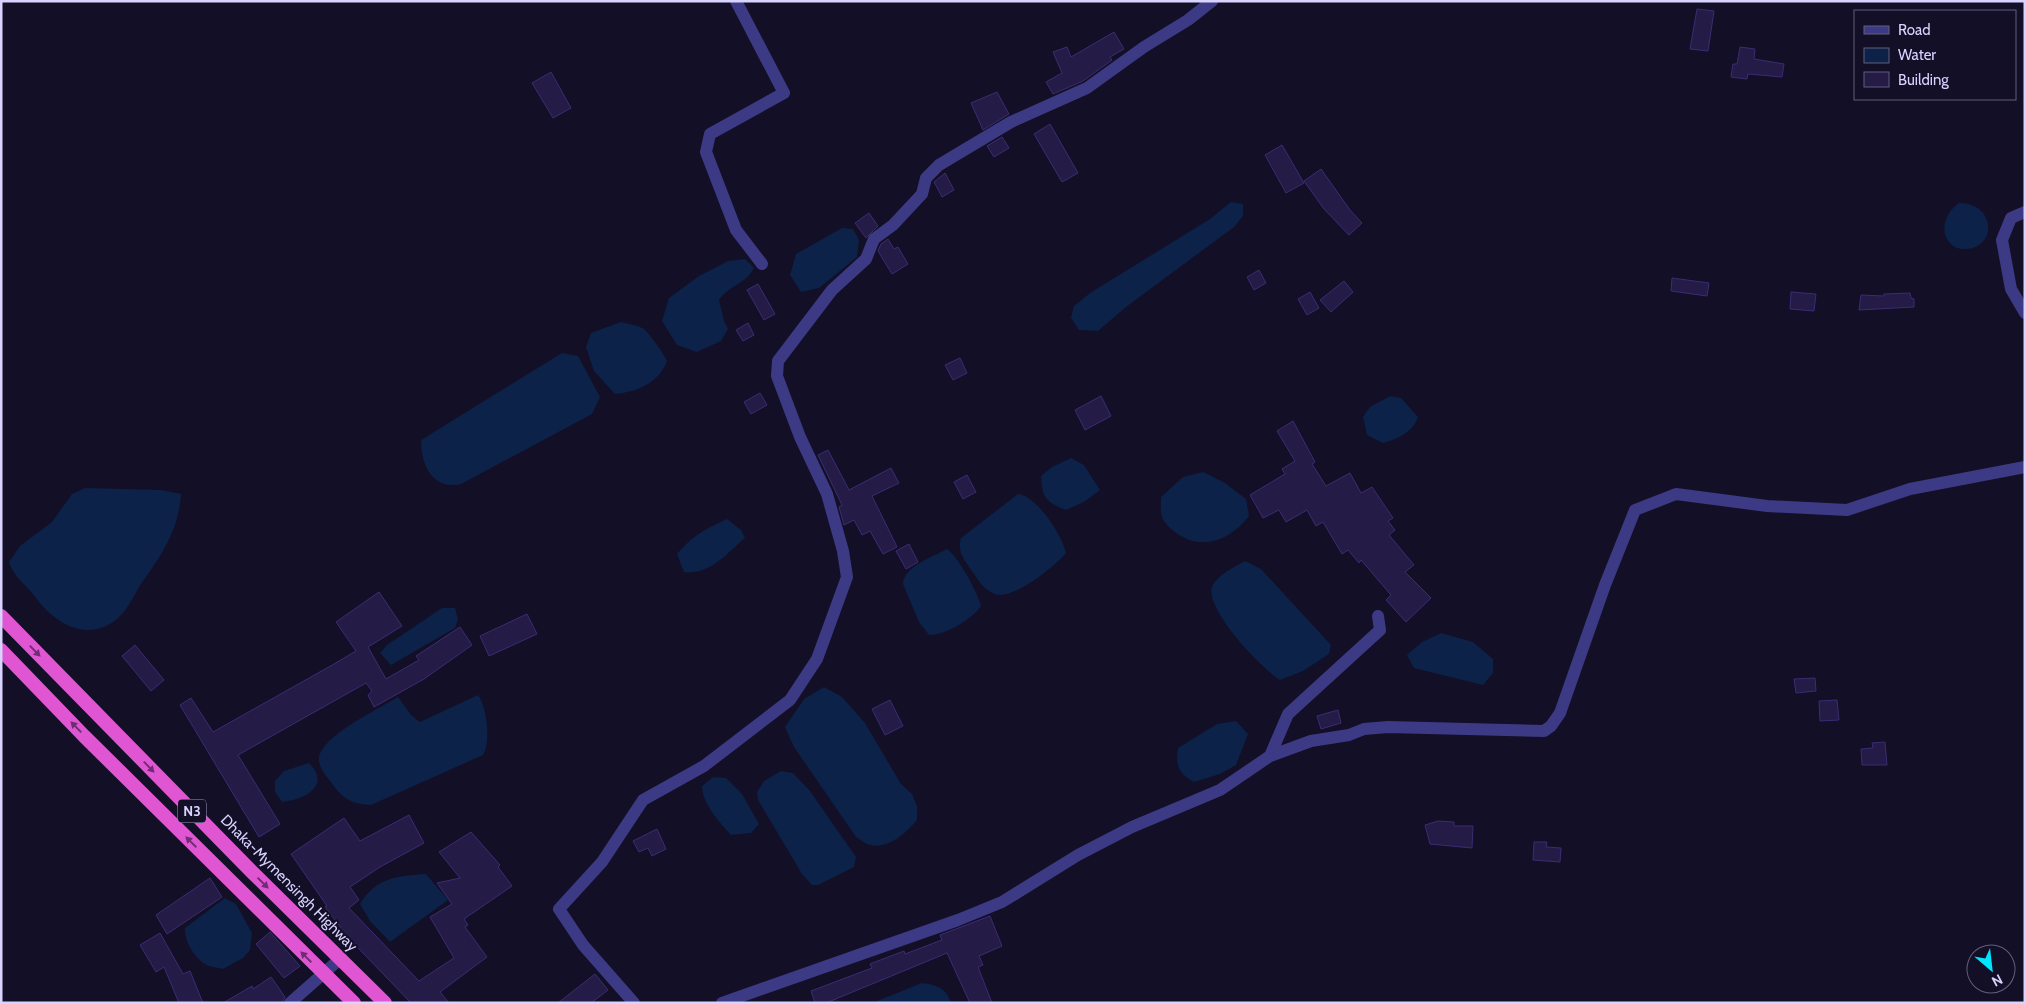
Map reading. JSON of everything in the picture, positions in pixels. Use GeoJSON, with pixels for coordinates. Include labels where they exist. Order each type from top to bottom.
{"type":"FeatureCollection","features":[{"type":"Feature","properties":{"kind":"highway","name":"Dhaka-Mymensingh Highway"},"geometry":{"type":"LineString","coordinates":[[1,616],[252,872],[385,1003]]}},
{"type":"Feature","properties":{"kind":"highway","name":"N3"},"geometry":{"type":"LineString","coordinates":[[1,650],[354,1003]]}},
{"type":"Feature","properties":{"kind":"street"},"geometry":{"type":"LineString","coordinates":[[736,1],[784,93],[710,134],[706,152],[736,230],[762,264]]}},
{"type":"Feature","properties":{"kind":"street"},"geometry":{"type":"LineString","coordinates":[[634,1003],[583,945],[558,909],[602,862],[643,800],[704,766],[790,700],[817,659],[847,577],[844,551],[827,494],[800,437],[783,394],[777,376],[778,361],[832,290],[866,259],[874,240],[893,225],[922,194],[926,178],[939,165],[1011,122],[1088,88],[1144,47],[1188,20],[1212,1]]}},
{"type":"Feature","properties":{"kind":"street"},"geometry":{"type":"LineString","coordinates":[[2025,212],[2011,218],[2002,240],[2011,289],[2025,313]]}},
{"type":"Feature","properties":{"kind":"street"},"geometry":{"type":"LineString","coordinates":[[722,1003],[958,920],[1002,902],[1078,855],[1132,827],[1220,790],[1270,756],[1311,741],[1348,735],[1364,729],[1388,727],[1544,731],[1551,726],[1560,713],[1605,585],[1635,510],[1676,494],[1767,506],[1847,510],[1910,489],[2025,467]]}},
{"type":"Feature","properties":{"kind":"street"},"geometry":{"type":"LineString","coordinates":[[1270,756],[1288,714],[1380,630],[1378,616]]}},
{"type":"Feature","properties":{"kind":"street"},"geometry":{"type":"LineString","coordinates":[[290,1003],[341,958]]}},
{"type":"Feature","properties":{"kind":"water"},"geometry":{"type":"Polygon","coordinates":[[[1231,202],[1243,204],[1243,216],[1234,227],[1126,307],[1098,331],[1079,330],[1071,318],[1074,306],[1090,293],[1210,219],[1231,202]]]}},
{"type":"Feature","properties":{"kind":"water"},"geometry":{"type":"Polygon","coordinates":[[[1959,203],[1971,205],[1980,210],[1986,217],[1988,225],[1984,241],[1977,246],[1967,249],[1952,245],[1946,238],[1944,227],[1951,211],[1959,203]]]}},
{"type":"Feature","properties":{"kind":"water"},"geometry":{"type":"Polygon","coordinates":[[[842,228],[853,229],[859,240],[857,257],[819,288],[801,292],[790,275],[796,254],[842,228]]]}},
{"type":"Feature","properties":{"kind":"water"},"geometry":{"type":"Polygon","coordinates":[[[745,259],[754,268],[751,273],[719,300],[728,329],[721,341],[697,352],[677,345],[662,321],[669,298],[699,276],[728,261],[745,259]]]}},
{"type":"Feature","properties":{"kind":"water"},"geometry":{"type":"Polygon","coordinates":[[[621,322],[644,329],[657,344],[667,361],[653,381],[631,391],[615,394],[594,371],[586,347],[591,333],[621,322]]]}},
{"type":"Feature","properties":{"kind":"water"},"geometry":{"type":"Polygon","coordinates":[[[562,353],[578,356],[600,397],[592,414],[461,484],[451,485],[443,483],[430,474],[423,458],[421,440],[562,353]]]}},
{"type":"Feature","properties":{"kind":"water"},"geometry":{"type":"Polygon","coordinates":[[[1390,396],[1401,398],[1418,417],[1409,431],[1383,443],[1367,435],[1363,417],[1370,407],[1390,396]]]}},
{"type":"Feature","properties":{"kind":"water"},"geometry":{"type":"Polygon","coordinates":[[[1071,458],[1084,465],[1100,490],[1084,502],[1066,510],[1046,498],[1041,476],[1052,467],[1071,458]]]}},
{"type":"Feature","properties":{"kind":"water"},"geometry":{"type":"Polygon","coordinates":[[[1203,472],[1225,483],[1246,499],[1249,516],[1243,524],[1227,536],[1209,542],[1190,540],[1181,536],[1167,525],[1161,515],[1161,497],[1183,477],[1203,472]]]}},
{"type":"Feature","properties":{"kind":"water"},"geometry":{"type":"Polygon","coordinates":[[[85,488],[161,490],[181,494],[177,519],[168,542],[128,607],[117,619],[95,630],[73,627],[53,616],[17,577],[9,562],[20,546],[52,522],[72,494],[85,488]]]}},
{"type":"Feature","properties":{"kind":"water"},"geometry":{"type":"Polygon","coordinates":[[[1018,494],[1025,496],[1033,502],[1048,518],[1064,545],[1066,553],[1043,574],[1022,588],[1003,595],[995,594],[981,584],[964,559],[960,547],[961,538],[1018,494]]]}},
{"type":"Feature","properties":{"kind":"water"},"geometry":{"type":"Polygon","coordinates":[[[727,519],[741,530],[745,538],[710,567],[693,572],[684,572],[677,554],[699,534],[727,519]]]}},
{"type":"Feature","properties":{"kind":"water"},"geometry":{"type":"Polygon","coordinates":[[[947,549],[957,559],[967,575],[981,606],[958,626],[929,635],[919,622],[903,584],[908,572],[914,567],[947,549]]]}},
{"type":"Feature","properties":{"kind":"water"},"geometry":{"type":"Polygon","coordinates":[[[1245,561],[1261,569],[1331,645],[1329,654],[1303,671],[1280,680],[1249,652],[1226,624],[1217,610],[1212,597],[1214,583],[1226,572],[1245,561]]]}},
{"type":"Feature","properties":{"kind":"water"},"geometry":{"type":"Polygon","coordinates":[[[442,608],[455,608],[458,619],[455,628],[391,665],[380,653],[387,645],[442,608]]]}},
{"type":"Feature","properties":{"kind":"water"},"geometry":{"type":"Polygon","coordinates":[[[1441,633],[1473,642],[1493,659],[1493,673],[1483,685],[1414,668],[1407,655],[1422,642],[1441,633]]]}},
{"type":"Feature","properties":{"kind":"water"},"geometry":{"type":"Polygon","coordinates":[[[824,687],[842,697],[865,723],[901,784],[912,794],[917,806],[917,820],[902,835],[884,845],[866,844],[856,837],[794,747],[785,727],[804,699],[824,687]]]}},
{"type":"Feature","properties":{"kind":"water"},"geometry":{"type":"Polygon","coordinates":[[[478,695],[484,708],[487,725],[487,742],[483,755],[371,805],[347,799],[323,772],[319,761],[321,752],[328,743],[351,724],[398,697],[411,715],[420,722],[478,695]]]}},
{"type":"Feature","properties":{"kind":"water"},"geometry":{"type":"Polygon","coordinates":[[[1236,721],[1248,734],[1236,765],[1220,774],[1194,782],[1185,776],[1178,764],[1178,748],[1217,724],[1236,721]]]}},
{"type":"Feature","properties":{"kind":"water"},"geometry":{"type":"Polygon","coordinates":[[[309,763],[318,779],[316,785],[306,795],[282,802],[275,792],[275,781],[284,771],[309,763]]]}},
{"type":"Feature","properties":{"kind":"water"},"geometry":{"type":"Polygon","coordinates":[[[781,771],[793,773],[810,791],[856,857],[854,867],[818,885],[812,885],[802,874],[758,800],[757,792],[764,781],[781,771]]]}},
{"type":"Feature","properties":{"kind":"water"},"geometry":{"type":"Polygon","coordinates":[[[713,777],[726,778],[742,794],[759,824],[751,833],[731,835],[712,812],[705,799],[702,786],[713,777]]]}},
{"type":"Feature","properties":{"kind":"water"},"geometry":{"type":"Polygon","coordinates":[[[426,874],[448,900],[390,942],[370,921],[360,904],[373,888],[381,883],[397,877],[426,874]]]}},
{"type":"Feature","properties":{"kind":"water"},"geometry":{"type":"Polygon","coordinates":[[[225,898],[236,904],[252,933],[250,950],[243,958],[223,969],[207,965],[198,959],[188,944],[185,928],[225,898]]]}},
{"type":"Feature","properties":{"kind":"water"},"geometry":{"type":"Polygon","coordinates":[[[922,983],[940,988],[947,994],[951,1003],[872,1003],[922,983]]]}},
{"type":"Feature","properties":{"kind":"building"},"geometry":{"type":"Polygon","coordinates":[[[1697,9],[1714,11],[1708,51],[1690,49],[1697,9]]]}},
{"type":"Feature","properties":{"kind":"building"},"geometry":{"type":"Polygon","coordinates":[[[1114,32],[1124,49],[1110,57],[1112,60],[1083,81],[1053,94],[1046,82],[1062,73],[1053,52],[1067,47],[1071,57],[1114,32]]]}},
{"type":"Feature","properties":{"kind":"building"},"geometry":{"type":"Polygon","coordinates":[[[1740,47],[1755,49],[1754,59],[1784,64],[1782,77],[1748,74],[1747,79],[1731,77],[1733,64],[1737,64],[1740,47]]]}},
{"type":"Feature","properties":{"kind":"building"},"geometry":{"type":"Polygon","coordinates":[[[551,72],[571,108],[553,118],[532,83],[551,72]]]}},
{"type":"Feature","properties":{"kind":"building"},"geometry":{"type":"Polygon","coordinates":[[[997,92],[1009,114],[983,130],[971,103],[997,92]]]}},
{"type":"Feature","properties":{"kind":"building"},"geometry":{"type":"Polygon","coordinates":[[[1050,124],[1078,173],[1062,182],[1034,134],[1050,124]]]}},
{"type":"Feature","properties":{"kind":"building"},"geometry":{"type":"Polygon","coordinates":[[[1002,137],[1009,148],[994,157],[987,146],[1002,137]]]}},
{"type":"Feature","properties":{"kind":"building"},"geometry":{"type":"Polygon","coordinates":[[[1282,145],[1304,183],[1286,193],[1265,155],[1282,145]]]}},
{"type":"Feature","properties":{"kind":"building"},"geometry":{"type":"Polygon","coordinates":[[[1321,169],[1350,210],[1362,223],[1349,235],[1324,209],[1304,181],[1321,169]]]}},
{"type":"Feature","properties":{"kind":"building"},"geometry":{"type":"Polygon","coordinates":[[[945,173],[954,190],[942,197],[934,182],[945,173]]]}},
{"type":"Feature","properties":{"kind":"building"},"geometry":{"type":"Polygon","coordinates":[[[869,213],[878,226],[866,238],[855,223],[869,213]]]}},
{"type":"Feature","properties":{"kind":"building"},"geometry":{"type":"Polygon","coordinates":[[[888,239],[894,249],[898,247],[908,264],[892,274],[878,251],[881,244],[888,239]]]}},
{"type":"Feature","properties":{"kind":"building"},"geometry":{"type":"Polygon","coordinates":[[[1259,270],[1266,283],[1254,290],[1247,277],[1259,270]]]}},
{"type":"Feature","properties":{"kind":"building"},"geometry":{"type":"Polygon","coordinates":[[[1672,278],[1709,283],[1707,296],[1671,291],[1672,278]]]}},
{"type":"Feature","properties":{"kind":"building"},"geometry":{"type":"Polygon","coordinates":[[[1344,281],[1353,292],[1331,312],[1320,300],[1344,281]]]}},
{"type":"Feature","properties":{"kind":"building"},"geometry":{"type":"Polygon","coordinates":[[[758,284],[775,314],[764,320],[747,290],[758,284]]]}},
{"type":"Feature","properties":{"kind":"building"},"geometry":{"type":"Polygon","coordinates":[[[1310,292],[1319,308],[1307,315],[1298,299],[1310,292]]]}},
{"type":"Feature","properties":{"kind":"building"},"geometry":{"type":"Polygon","coordinates":[[[1791,292],[1816,294],[1814,311],[1790,309],[1791,292]]]}},
{"type":"Feature","properties":{"kind":"building"},"geometry":{"type":"Polygon","coordinates":[[[1910,293],[1911,298],[1914,299],[1914,307],[1859,310],[1861,295],[1884,296],[1884,294],[1910,293]]]}},
{"type":"Feature","properties":{"kind":"building"},"geometry":{"type":"Polygon","coordinates":[[[748,323],[754,335],[743,341],[736,330],[748,323]]]}},
{"type":"Feature","properties":{"kind":"building"},"geometry":{"type":"Polygon","coordinates":[[[960,358],[967,373],[953,380],[945,365],[960,358]]]}},
{"type":"Feature","properties":{"kind":"building"},"geometry":{"type":"Polygon","coordinates":[[[760,393],[767,405],[751,414],[744,402],[760,393]]]}},
{"type":"Feature","properties":{"kind":"building"},"geometry":{"type":"Polygon","coordinates":[[[1101,396],[1111,416],[1085,430],[1075,410],[1101,396]]]}},
{"type":"Feature","properties":{"kind":"building"},"geometry":{"type":"Polygon","coordinates":[[[1293,421],[1315,462],[1312,464],[1326,486],[1350,473],[1361,493],[1372,487],[1393,518],[1388,521],[1395,530],[1389,535],[1414,565],[1405,572],[1431,598],[1406,622],[1386,600],[1391,595],[1361,560],[1359,563],[1348,550],[1342,554],[1323,522],[1316,526],[1307,510],[1286,522],[1279,510],[1263,518],[1250,495],[1285,474],[1282,469],[1295,461],[1277,431],[1293,421]]]}},
{"type":"Feature","properties":{"kind":"building"},"geometry":{"type":"Polygon","coordinates":[[[828,450],[849,490],[891,468],[899,483],[872,496],[897,547],[883,554],[870,531],[862,535],[854,520],[844,525],[839,507],[842,505],[818,455],[828,450]]]}},
{"type":"Feature","properties":{"kind":"building"},"geometry":{"type":"Polygon","coordinates":[[[967,475],[976,492],[963,499],[954,482],[967,475]]]}},
{"type":"Feature","properties":{"kind":"building"},"geometry":{"type":"Polygon","coordinates":[[[909,544],[918,562],[906,569],[896,551],[909,544]]]}},
{"type":"Feature","properties":{"kind":"building"},"geometry":{"type":"Polygon","coordinates":[[[379,592],[402,626],[368,647],[386,679],[419,660],[416,656],[460,627],[472,645],[424,679],[374,707],[368,695],[372,691],[366,683],[238,755],[280,824],[259,837],[180,705],[191,698],[213,732],[334,664],[356,651],[336,622],[379,592]]]}},
{"type":"Feature","properties":{"kind":"building"},"geometry":{"type":"Polygon","coordinates":[[[527,614],[537,634],[489,656],[480,636],[527,614]]]}},
{"type":"Feature","properties":{"kind":"building"},"geometry":{"type":"Polygon","coordinates":[[[135,645],[164,680],[151,691],[122,656],[135,645]]]}},
{"type":"Feature","properties":{"kind":"building"},"geometry":{"type":"Polygon","coordinates":[[[1815,678],[1816,691],[1796,693],[1794,679],[1815,678]]]}},
{"type":"Feature","properties":{"kind":"building"},"geometry":{"type":"Polygon","coordinates":[[[890,700],[903,726],[885,735],[872,709],[890,700]]]}},
{"type":"Feature","properties":{"kind":"building"},"geometry":{"type":"Polygon","coordinates":[[[1837,700],[1839,720],[1820,721],[1819,701],[1837,700]]]}},
{"type":"Feature","properties":{"kind":"building"},"geometry":{"type":"Polygon","coordinates":[[[1338,710],[1341,723],[1321,729],[1317,716],[1338,710]]]}},
{"type":"Feature","properties":{"kind":"building"},"geometry":{"type":"Polygon","coordinates":[[[1885,742],[1887,765],[1862,765],[1861,749],[1873,748],[1872,743],[1885,742]]]}},
{"type":"Feature","properties":{"kind":"building"},"geometry":{"type":"Polygon","coordinates":[[[409,815],[424,843],[380,867],[350,887],[359,900],[349,908],[419,981],[454,958],[430,917],[452,904],[437,883],[460,878],[439,852],[471,832],[500,865],[498,867],[512,886],[464,919],[468,925],[465,927],[487,957],[440,992],[449,1003],[411,1003],[340,929],[325,907],[327,906],[291,854],[344,818],[360,841],[409,815]]]}},
{"type":"Feature","properties":{"kind":"building"},"geometry":{"type":"Polygon","coordinates":[[[1438,821],[1454,822],[1454,826],[1473,826],[1472,848],[1430,844],[1425,825],[1438,821]]]}},
{"type":"Feature","properties":{"kind":"building"},"geometry":{"type":"Polygon","coordinates":[[[657,829],[666,849],[652,856],[648,848],[639,852],[633,841],[657,829]]]}},
{"type":"Feature","properties":{"kind":"building"},"geometry":{"type":"Polygon","coordinates":[[[1534,842],[1547,842],[1546,847],[1561,848],[1560,862],[1533,860],[1534,842]]]}},
{"type":"Feature","properties":{"kind":"building"},"geometry":{"type":"Polygon","coordinates":[[[210,878],[222,897],[167,934],[156,915],[210,878]]]}},
{"type":"Feature","properties":{"kind":"building"},"geometry":{"type":"Polygon","coordinates":[[[990,916],[1002,946],[979,956],[983,965],[978,967],[992,1003],[970,1003],[947,953],[826,1003],[815,1003],[811,991],[872,968],[870,964],[904,951],[905,954],[942,940],[940,935],[990,916]]]}},
{"type":"Feature","properties":{"kind":"building"},"geometry":{"type":"Polygon","coordinates":[[[270,932],[300,966],[284,978],[256,944],[270,932]]]}},
{"type":"Feature","properties":{"kind":"building"},"geometry":{"type":"Polygon","coordinates":[[[160,933],[183,974],[190,971],[203,1003],[179,1003],[164,967],[156,972],[140,945],[160,933]]]}},
{"type":"Feature","properties":{"kind":"building"},"geometry":{"type":"Polygon","coordinates":[[[595,974],[608,990],[591,1003],[558,1003],[595,974]]]}},
{"type":"Feature","properties":{"kind":"building"},"geometry":{"type":"Polygon","coordinates":[[[271,977],[285,997],[282,1003],[223,1003],[252,986],[253,989],[271,977]]]}}]}
